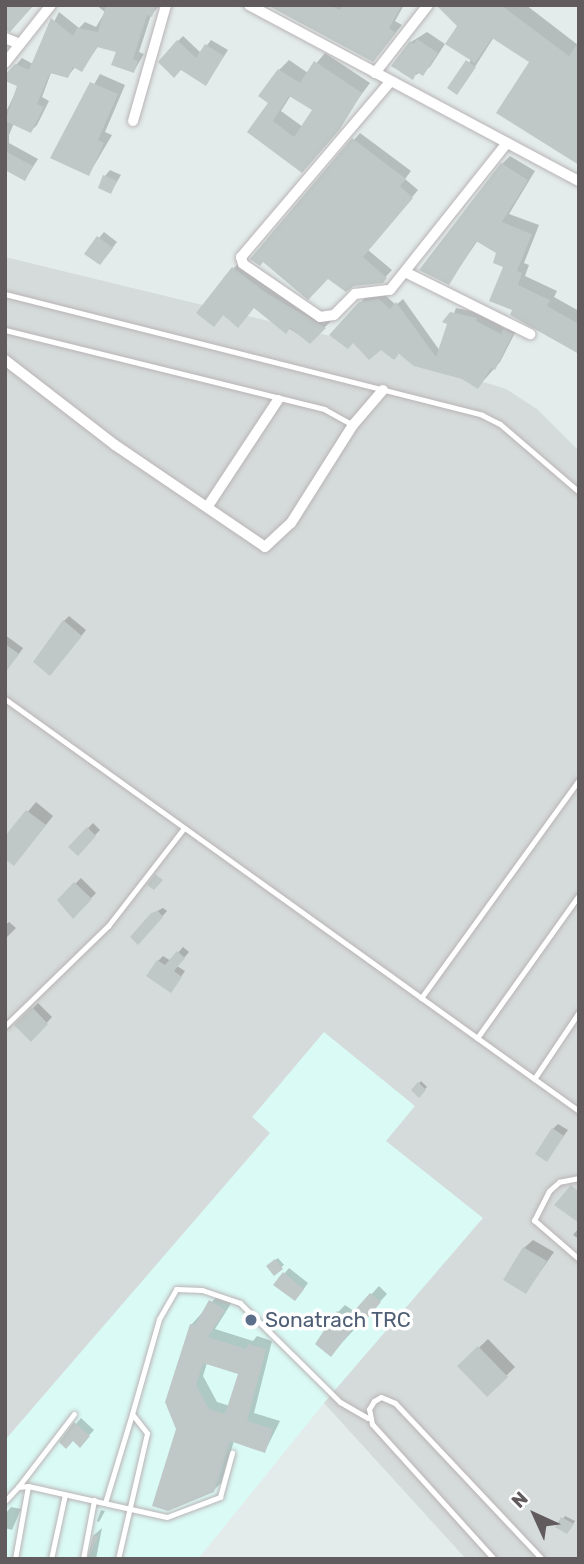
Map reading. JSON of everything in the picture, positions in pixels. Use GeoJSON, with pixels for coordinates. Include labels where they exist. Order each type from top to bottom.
{"type":"FeatureCollection","features":[{"type":"Feature","properties":{"kind":"street"},"geometry":{"type":"LineString","coordinates":[[5,63],[51,5]]}},
{"type":"Feature","properties":{"kind":"street"},"geometry":{"type":"LineString","coordinates":[[134,121],[166,5]]}},
{"type":"Feature","properties":{"kind":"street"},"geometry":{"type":"LineString","coordinates":[[249,5],[579,181]]}},
{"type":"Feature","properties":{"kind":"street"},"geometry":{"type":"LineString","coordinates":[[375,73],[428,5]]}},
{"type":"Feature","properties":{"kind":"street"},"geometry":{"type":"LineString","coordinates":[[5,38],[20,44]]}},
{"type":"Feature","properties":{"kind":"street"},"geometry":{"type":"LineString","coordinates":[[390,82],[241,260],[325,317],[334,315],[355,294],[386,292],[405,272],[507,143]]}},
{"type":"Feature","properties":{"kind":"street"},"geometry":{"type":"LineString","coordinates":[[405,272],[530,334]]}},
{"type":"Feature","properties":{"kind":"street"},"geometry":{"type":"LineString","coordinates":[[5,360],[115,445],[265,547],[272,544],[291,523],[353,425],[383,390]]}},
{"type":"Feature","properties":{"kind":"street"},"geometry":{"type":"LineString","coordinates":[[208,506],[278,400]]}},
{"type":"Feature","properties":{"kind":"lane"},"geometry":{"type":"LineString","coordinates":[[5,294],[482,415],[500,424],[579,492]]}},
{"type":"Feature","properties":{"kind":"lane"},"geometry":{"type":"LineString","coordinates":[[5,330],[177,369],[278,400],[324,409],[353,425]]}},
{"type":"Feature","properties":{"kind":"lane"},"geometry":{"type":"LineString","coordinates":[[5,699],[579,1111]]}},
{"type":"Feature","properties":{"kind":"lane"},"geometry":{"type":"LineString","coordinates":[[421,998],[579,780]]}},
{"type":"Feature","properties":{"kind":"lane"},"geometry":{"type":"LineString","coordinates":[[5,1026],[107,926],[184,828]]}},
{"type":"Feature","properties":{"kind":"lane"},"geometry":{"type":"LineString","coordinates":[[477,1038],[579,895]]}},
{"type":"Feature","properties":{"kind":"lane"},"geometry":{"type":"LineString","coordinates":[[534,1079],[579,1012]]}},
{"type":"Feature","properties":{"kind":"lane"},"geometry":{"type":"LineString","coordinates":[[579,1178],[559,1182],[549,1191],[534,1220],[579,1259]]}},
{"type":"Feature","properties":{"kind":"lane"},"geometry":{"type":"LineString","coordinates":[[105,1503],[168,1296],[176,1289],[202,1290],[240,1303],[340,1402],[368,1418],[494,1559]]}},
{"type":"Feature","properties":{"kind":"lane"},"geometry":{"type":"LineString","coordinates":[[368,1418],[369,1409],[381,1397],[395,1403],[542,1559]]}},
{"type":"Feature","properties":{"kind":"lane"},"geometry":{"type":"LineString","coordinates":[[5,1501],[74,1414]]}},
{"type":"Feature","properties":{"kind":"lane"},"geometry":{"type":"LineString","coordinates":[[118,1559],[147,1433],[132,1414]]}},
{"type":"Feature","properties":{"kind":"lane"},"geometry":{"type":"LineString","coordinates":[[18,1486],[167,1517],[220,1497],[232,1453]]}},
{"type":"Feature","properties":{"kind":"lane"},"geometry":{"type":"LineString","coordinates":[[15,1559],[28,1486]]}},
{"type":"Feature","properties":{"kind":"lane"},"geometry":{"type":"LineString","coordinates":[[51,1559],[65,1494]]}},
{"type":"Feature","properties":{"kind":"lane"},"geometry":{"type":"LineString","coordinates":[[83,1559],[94,1500]]}},
{"type":"Feature","properties":{"kind":"shaded area"},"geometry":{"type":"Polygon","coordinates":[[[5,257],[367,345],[506,389],[537,409],[579,451],[579,1559],[466,1559],[324,1403],[483,1218],[386,1141],[415,1106],[324,1032],[252,1117],[270,1133],[5,1440],[5,257]]]}},
{"type":"Feature","properties":{"kind":"shaded area","name":"Sonatrach TRC"},"geometry":{"type":"Polygon","coordinates":[[[324,1031],[415,1106],[387,1141],[483,1218],[324,1403],[198,1559],[5,1559],[5,1440],[269,1133],[252,1117],[324,1031]]]}},
{"type":"Feature","properties":{"kind":"building"},"geometry":{"type":"Polygon","coordinates":[[[5,5],[34,5],[10,32],[5,30],[5,5]]]}},
{"type":"Feature","properties":{"kind":"building"},"geometry":{"type":"Polygon","coordinates":[[[106,5],[156,5],[152,17],[147,15],[133,59],[138,61],[134,73],[111,65],[116,52],[97,47],[82,72],[73,67],[68,78],[50,73],[37,104],[44,107],[31,133],[5,121],[17,86],[5,81],[5,75],[15,64],[29,70],[51,18],[73,36],[77,28],[98,32],[106,5]]]}},
{"type":"Feature","properties":{"kind":"building"},"geometry":{"type":"Polygon","coordinates":[[[267,5],[330,5],[340,10],[343,5],[402,5],[389,28],[396,33],[373,62],[267,5]]]}},
{"type":"Feature","properties":{"kind":"building"},"geometry":{"type":"Polygon","coordinates":[[[436,5],[501,5],[569,56],[579,41],[579,165],[496,113],[529,62],[492,38],[475,63],[445,44],[457,26],[436,5]]]}},
{"type":"Feature","properties":{"kind":"building"},"geometry":{"type":"Polygon","coordinates":[[[417,39],[438,53],[423,76],[417,72],[413,80],[391,66],[410,41],[414,44],[417,39]]]}},
{"type":"Feature","properties":{"kind":"building"},"geometry":{"type":"Polygon","coordinates":[[[177,40],[196,58],[205,44],[224,56],[206,86],[181,70],[174,78],[158,62],[177,40]]]}},
{"type":"Feature","properties":{"kind":"building"},"geometry":{"type":"Polygon","coordinates":[[[466,60],[476,67],[457,95],[447,88],[466,60]]]}},
{"type":"Feature","properties":{"kind":"building"},"geometry":{"type":"Polygon","coordinates":[[[314,61],[362,93],[340,129],[302,173],[247,132],[268,103],[258,96],[278,69],[300,83],[314,61]],[[289,96],[273,121],[294,137],[312,110],[289,96]]]}},
{"type":"Feature","properties":{"kind":"building"},"geometry":{"type":"Polygon","coordinates":[[[90,82],[118,94],[98,140],[104,143],[89,176],[50,158],[90,82]]]}},
{"type":"Feature","properties":{"kind":"building"},"geometry":{"type":"Polygon","coordinates":[[[352,138],[406,179],[400,186],[413,198],[363,257],[387,278],[383,283],[354,286],[346,292],[328,279],[308,300],[263,262],[260,266],[250,259],[352,138]]]}},
{"type":"Feature","properties":{"kind":"building"},"geometry":{"type":"Polygon","coordinates":[[[5,151],[33,166],[25,181],[5,170],[5,151]]]}},
{"type":"Feature","properties":{"kind":"building"},"geometry":{"type":"Polygon","coordinates":[[[501,163],[528,180],[502,222],[532,234],[517,271],[522,273],[518,285],[550,300],[547,306],[579,324],[579,354],[510,315],[512,310],[489,301],[503,267],[493,263],[496,253],[476,241],[449,285],[419,270],[501,163]]]}},
{"type":"Feature","properties":{"kind":"building"},"geometry":{"type":"Polygon","coordinates":[[[103,175],[117,181],[111,194],[98,188],[103,175]]]}},
{"type":"Feature","properties":{"kind":"building"},"geometry":{"type":"Polygon","coordinates":[[[97,236],[113,248],[100,265],[84,254],[97,236]]]}},
{"type":"Feature","properties":{"kind":"building"},"geometry":{"type":"Polygon","coordinates":[[[232,267],[268,294],[326,328],[310,344],[290,328],[286,334],[254,308],[238,328],[223,315],[214,327],[196,313],[232,267]]]}},
{"type":"Feature","properties":{"kind":"building"},"geometry":{"type":"Polygon","coordinates":[[[379,299],[390,309],[396,302],[436,357],[447,324],[442,322],[450,312],[477,318],[476,321],[501,334],[503,329],[513,334],[495,370],[491,368],[478,389],[462,379],[414,366],[399,354],[394,360],[381,350],[369,360],[353,343],[348,349],[329,335],[359,302],[379,299]]]}},
{"type":"Feature","properties":{"kind":"building"},"geometry":{"type":"Polygon","coordinates":[[[63,620],[82,636],[50,676],[33,662],[63,620]]]}},
{"type":"Feature","properties":{"kind":"building"},"geometry":{"type":"Polygon","coordinates":[[[5,644],[19,654],[5,673],[5,644]]]}},
{"type":"Feature","properties":{"kind":"building"},"geometry":{"type":"Polygon","coordinates":[[[26,810],[46,825],[14,866],[5,859],[5,836],[26,810]]]}},
{"type":"Feature","properties":{"kind":"building"},"geometry":{"type":"Polygon","coordinates":[[[87,827],[96,836],[78,856],[68,847],[87,827]]]}},
{"type":"Feature","properties":{"kind":"building"},"geometry":{"type":"Polygon","coordinates":[[[155,874],[163,880],[154,890],[147,885],[155,874]]]}},
{"type":"Feature","properties":{"kind":"building"},"geometry":{"type":"Polygon","coordinates":[[[74,882],[92,899],[73,919],[57,900],[74,882]]]}},
{"type":"Feature","properties":{"kind":"building"},"geometry":{"type":"Polygon","coordinates":[[[158,911],[163,917],[138,945],[130,937],[151,913],[158,911]]]}},
{"type":"Feature","properties":{"kind":"building"},"geometry":{"type":"Polygon","coordinates":[[[177,951],[185,958],[174,971],[182,977],[171,993],[146,976],[157,960],[165,965],[177,951]]]}},
{"type":"Feature","properties":{"kind":"building"},"geometry":{"type":"Polygon","coordinates":[[[32,1007],[48,1024],[31,1042],[14,1025],[32,1007]]]}},
{"type":"Feature","properties":{"kind":"building"},"geometry":{"type":"Polygon","coordinates":[[[418,1082],[426,1090],[419,1098],[411,1090],[418,1082]]]}},
{"type":"Feature","properties":{"kind":"building"},"geometry":{"type":"Polygon","coordinates":[[[552,1128],[564,1136],[547,1162],[535,1154],[552,1128]]]}},
{"type":"Feature","properties":{"kind":"building"},"geometry":{"type":"Polygon","coordinates":[[[571,1185],[579,1192],[579,1223],[554,1205],[571,1185]]]}},
{"type":"Feature","properties":{"kind":"building"},"geometry":{"type":"Polygon","coordinates":[[[523,1247],[547,1261],[526,1294],[503,1280],[523,1247]]]}},
{"type":"Feature","properties":{"kind":"building"},"geometry":{"type":"Polygon","coordinates":[[[275,1259],[283,1269],[274,1276],[266,1266],[275,1259]]]}},
{"type":"Feature","properties":{"kind":"building"},"geometry":{"type":"Polygon","coordinates":[[[283,1272],[304,1289],[295,1301],[273,1285],[283,1272]]]}},
{"type":"Feature","properties":{"kind":"building"},"geometry":{"type":"Polygon","coordinates":[[[370,1293],[381,1302],[364,1322],[360,1319],[331,1357],[315,1344],[337,1311],[347,1319],[370,1293]]]}},
{"type":"Feature","properties":{"kind":"building"},"geometry":{"type":"Polygon","coordinates":[[[209,1300],[225,1310],[208,1337],[246,1349],[248,1344],[266,1349],[247,1421],[273,1429],[265,1453],[230,1441],[214,1492],[168,1511],[152,1506],[176,1429],[165,1402],[190,1324],[195,1325],[209,1300]],[[203,1363],[196,1385],[209,1409],[225,1414],[238,1374],[203,1363]]]}},
{"type":"Feature","properties":{"kind":"building"},"geometry":{"type":"Polygon","coordinates":[[[478,1346],[508,1377],[487,1397],[457,1366],[478,1346]]]}},
{"type":"Feature","properties":{"kind":"building"},"geometry":{"type":"Polygon","coordinates":[[[74,1422],[90,1436],[80,1448],[73,1441],[66,1449],[59,1442],[74,1422]]]}},
{"type":"Feature","properties":{"kind":"building"},"geometry":{"type":"Polygon","coordinates":[[[561,1517],[574,1524],[567,1534],[555,1527],[561,1517]]]}},
{"type":"Feature","properties":{"kind":"building"},"geometry":{"type":"Polygon","coordinates":[[[93,1535],[98,1536],[88,1559],[93,1535]]]}},
{"type":"Feature","properties":{"kind":"place","name":"Sonatrach TRC"},"geometry":{"type":"Point","coordinates":[251,1320]}}]}
